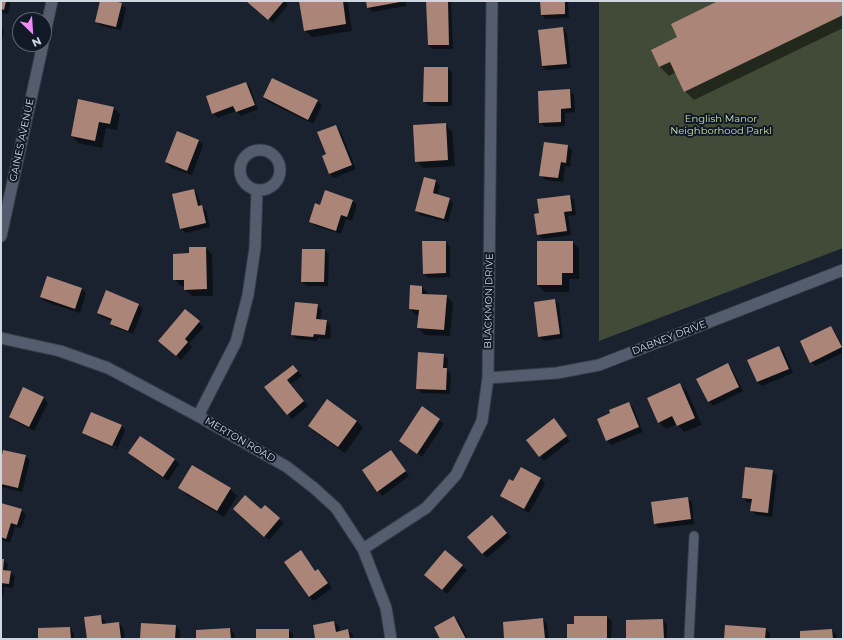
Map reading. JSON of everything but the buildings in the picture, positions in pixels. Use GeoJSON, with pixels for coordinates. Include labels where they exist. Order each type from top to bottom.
{"type":"FeatureCollection","features":[{"type":"Feature","properties":{"kind":"street"},"geometry":{"type":"LineString","coordinates":[[50,12],[52,1]]}},
{"type":"Feature","properties":{"kind":"street","name":"BLACKMON DRIVE"},"geometry":{"type":"LineString","coordinates":[[363,549],[426,508],[456,475],[482,421],[488,378],[492,1]]}},
{"type":"Feature","properties":{"kind":"street","name":"GAINES AVENUE"},"geometry":{"type":"LineString","coordinates":[[1,236],[41,52]]}},
{"type":"Feature","properties":{"kind":"street"},"geometry":{"type":"LineString","coordinates":[[198,416],[236,342],[248,295],[255,248],[257,190]]}},
{"type":"Feature","properties":{"kind":"street","name":"DABNEY DRIVE"},"geometry":{"type":"LineString","coordinates":[[488,378],[557,373],[599,365],[843,270]]}},
{"type":"Feature","properties":{"kind":"street","name":"MERTON ROAD"},"geometry":{"type":"LineString","coordinates":[[1,338],[60,350],[108,368],[198,416],[287,467],[314,488],[336,508],[363,549],[386,608],[391,639]]}},
{"type":"Feature","properties":{"kind":"lane"},"geometry":{"type":"LineString","coordinates":[[689,639],[694,536]]}},
{"type":"Feature","properties":{"kind":"green space","name":"English Manor Neighborhood Parkl"},"geometry":{"type":"Polygon","coordinates":[[[599,1],[843,1],[843,248],[599,341],[599,1]]]}}]}
